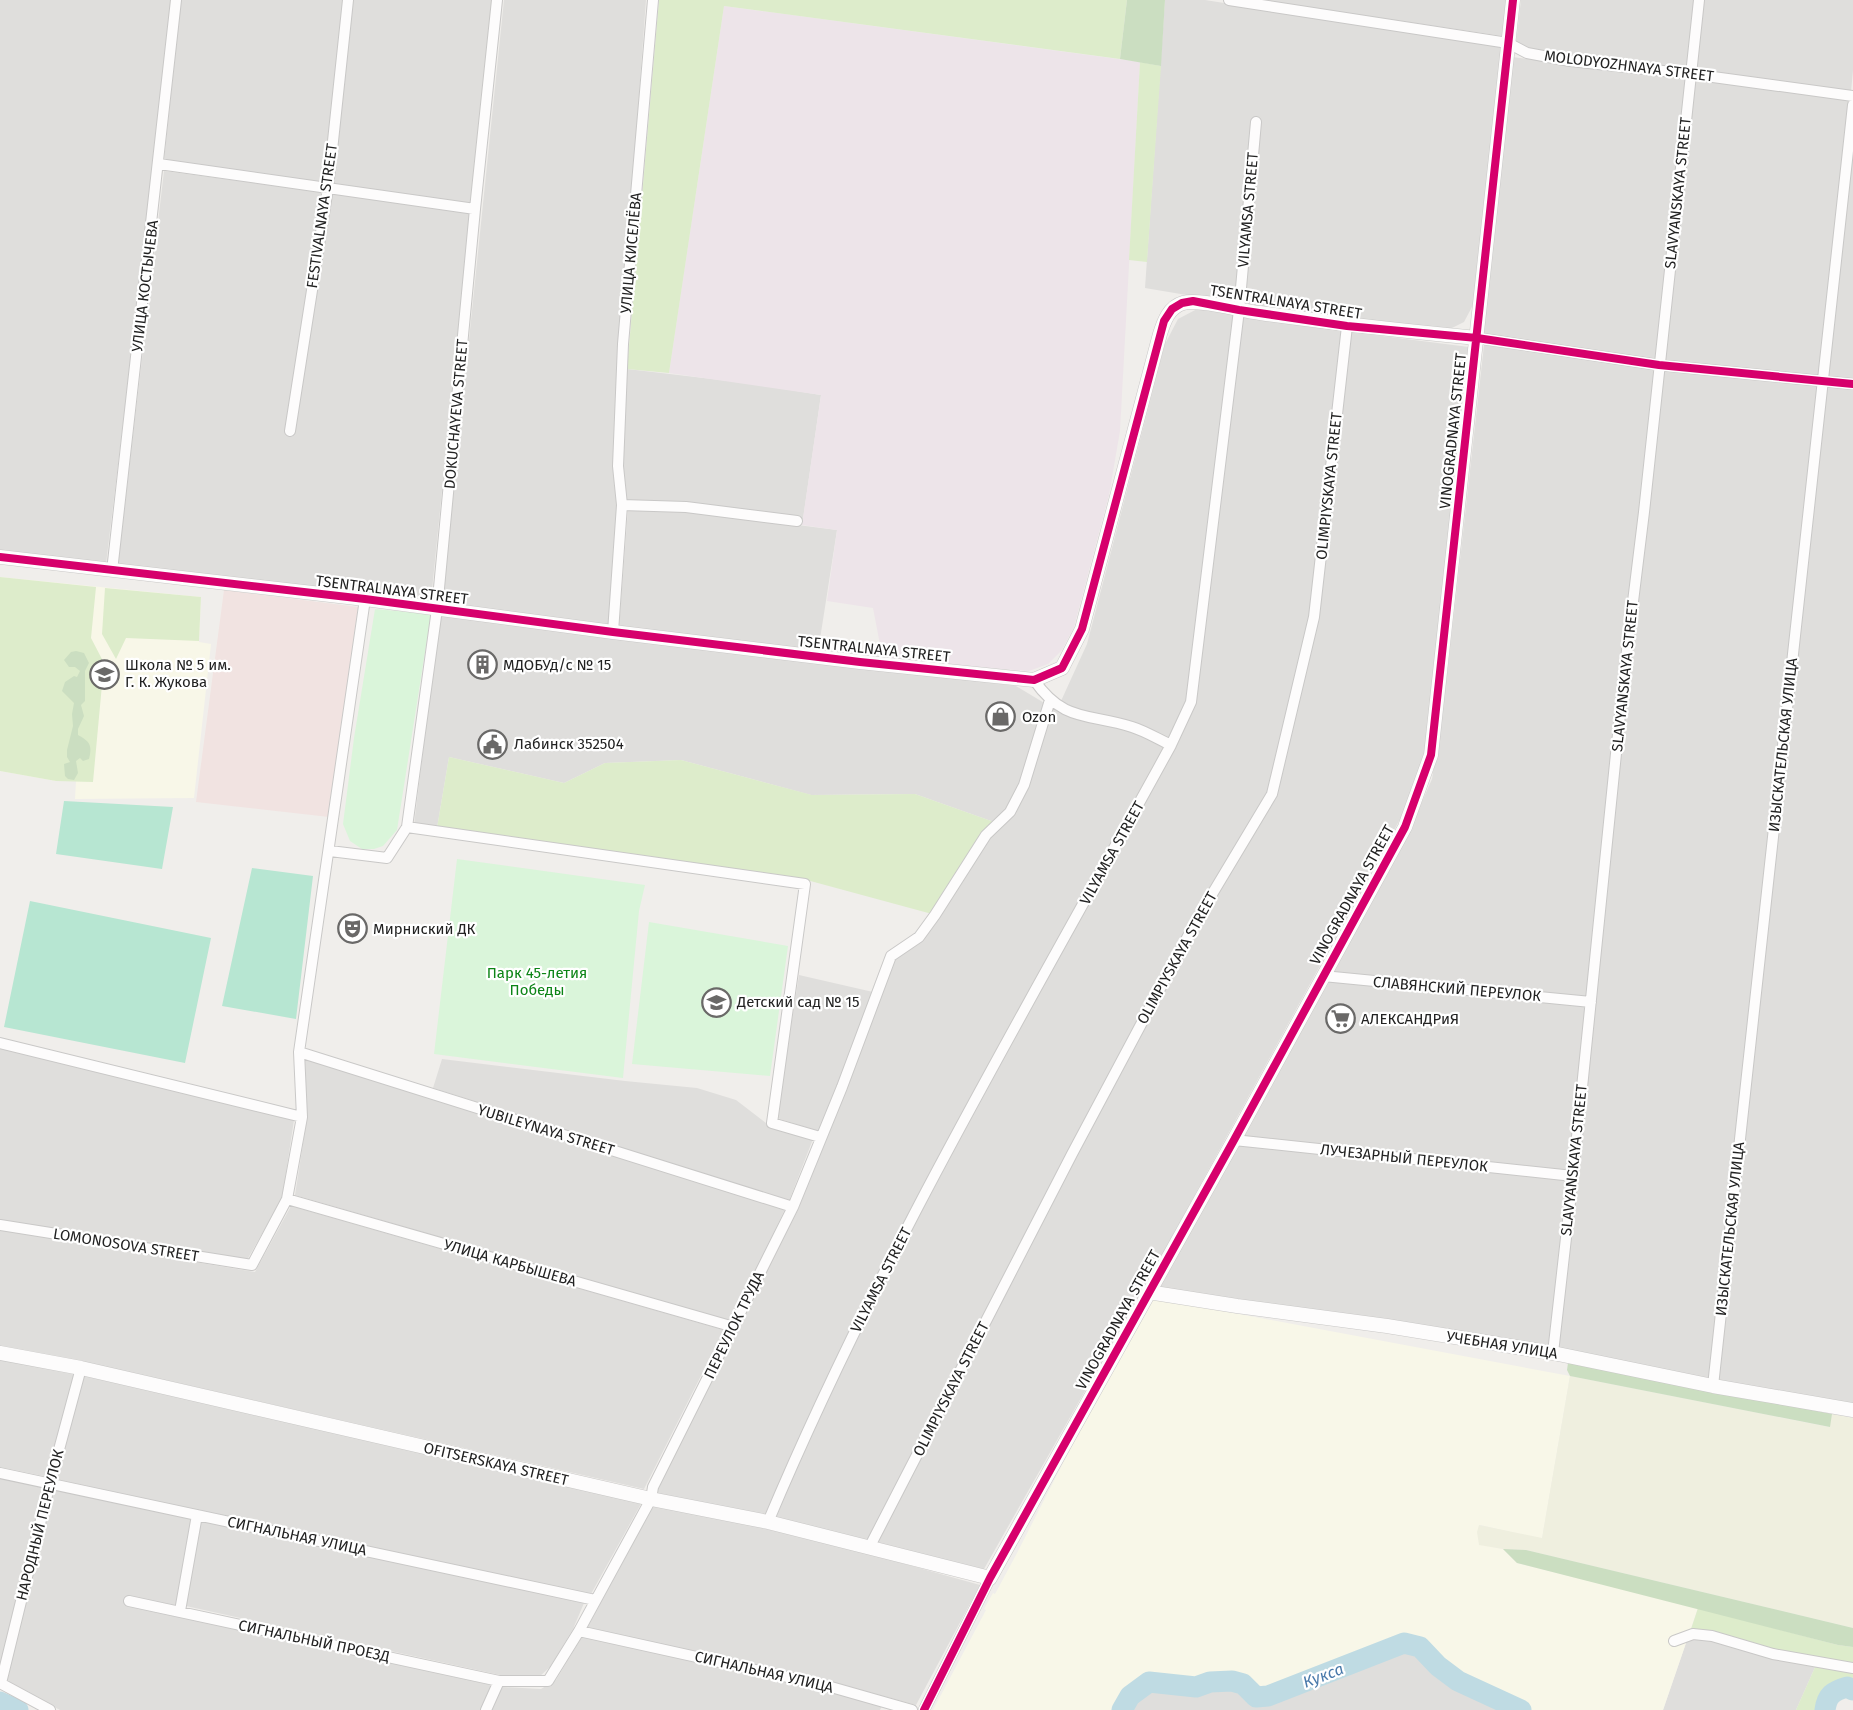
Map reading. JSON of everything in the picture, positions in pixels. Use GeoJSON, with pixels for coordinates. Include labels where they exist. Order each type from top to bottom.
{"type":"FeatureCollection","features":[{"type":"Feature","properties":{"kind":"street","name":"УЛИЦА КОСТЫЧЕВА"},"geometry":{"type":"LineString","coordinates":[[112,572],[176,0]]}},
{"type":"Feature","properties":{"kind":"street","name":"FESTIVALNAYA STREET"},"geometry":{"type":"LineString","coordinates":[[290,431],[328,188],[348,0]]}},
{"type":"Feature","properties":{"kind":"street","name":"DOKUCHAYEVA STREET"},"geometry":{"type":"LineString","coordinates":[[407,827],[437,609],[497,0]]}},
{"type":"Feature","properties":{"kind":"street","name":"УЛИЦА КИСЕЛЁВА"},"geometry":{"type":"LineString","coordinates":[[613,632],[622,506],[618,466],[623,344],[653,0]]}},
{"type":"Feature","properties":{"kind":"street","name":"MOLODYOZHNAYA STREET"},"geometry":{"type":"LineString","coordinates":[[1229,0],[1508,43],[1527,53],[1570,61],[1691,74],[1853,96]]}},
{"type":"Feature","properties":{"kind":"street","name":"VINOGRADNAYA STREET"},"geometry":{"type":"LineString","coordinates":[[924,1710],[990,1578],[1406,827],[1431,755],[1513,0]]}},
{"type":"Feature","properties":{"kind":"street","name":"SLAVYANSKAYA STREET"},"geometry":{"type":"LineString","coordinates":[[1552,1353],[1699,0]]}},
{"type":"Feature","properties":{"kind":"street","name":"ИЗЫСКАТЕЛЬСКАЯ УЛИЦА"},"geometry":{"type":"LineString","coordinates":[[1713,1386],[1853,105]]}},
{"type":"Feature","properties":{"kind":"street","name":"VILYAMSA STREET"},"geometry":{"type":"LineString","coordinates":[[768,1522],[799,1448],[863,1312],[971,1107],[1171,745],[1191,702],[1239,310],[1256,123]]}},
{"type":"Feature","properties":{"kind":"street"},"geometry":{"type":"LineString","coordinates":[[159,164],[475,209]]}},
{"type":"Feature","properties":{"kind":"street","name":"TSENTRALNAYA STREET"},"geometry":{"type":"LineString","coordinates":[[0,557],[112,572],[365,599],[613,632],[1034,680],[1062,668],[1082,629],[1164,321],[1172,309],[1182,303],[1193,301],[1347,326],[1477,338]]}},
{"type":"Feature","properties":{"kind":"street","name":"OLIMPIYSKAYA STREET"},"geometry":{"type":"LineString","coordinates":[[869,1548],[1196,921],[1272,794],[1314,617],[1347,326]]}},
{"type":"Feature","properties":{"kind":"street"},"geometry":{"type":"LineString","coordinates":[[1477,338],[1659,365],[1853,384]]}},
{"type":"Feature","properties":{"kind":"street"},"geometry":{"type":"LineString","coordinates":[[622,506],[686,507],[797,521]]}},
{"type":"Feature","properties":{"kind":"street","name":"TSENTRALNAYA STREET"},"geometry":{"type":"LineString","coordinates":[[252,1265],[287,1199],[302,1117],[299,1052],[365,599]]}},
{"type":"Feature","properties":{"kind":"street"},"geometry":{"type":"LineString","coordinates":[[1034,680],[1050,700],[1088,718],[1134,727],[1171,745]]}},
{"type":"Feature","properties":{"kind":"street","name":"ПЕРЕУЛОК ТРУДА"},"geometry":{"type":"LineString","coordinates":[[548,1681],[579,1631],[651,1499],[653,1487],[793,1207],[842,1087],[891,956],[919,937],[986,835],[1010,812],[1024,785],[1050,700]]}},
{"type":"Feature","properties":{"kind":"street"},"geometry":{"type":"LineString","coordinates":[[330,851],[387,858],[407,827],[805,884],[772,1123],[820,1137]]}},
{"type":"Feature","properties":{"kind":"street","name":"СЛАВЯНСКИЙ ПЕРЕУЛОК"},"geometry":{"type":"LineString","coordinates":[[1323,976],[1591,1002]]}},
{"type":"Feature","properties":{"kind":"street"},"geometry":{"type":"LineString","coordinates":[[0,1043],[302,1117]]}},
{"type":"Feature","properties":{"kind":"street","name":"YUBILEYNAYA STREET"},"geometry":{"type":"LineString","coordinates":[[299,1052],[793,1207]]}},
{"type":"Feature","properties":{"kind":"street","name":"ЛУЧЕЗАРНЫЙ ПЕРЕУЛОК"},"geometry":{"type":"LineString","coordinates":[[1234,1140],[1573,1176]]}},
{"type":"Feature","properties":{"kind":"street","name":"УЛИЦА КАРБЫШЕВА"},"geometry":{"type":"LineString","coordinates":[[287,1199],[734,1327]]}},
{"type":"Feature","properties":{"kind":"street","name":"LOMONOSOVA STREET"},"geometry":{"type":"LineString","coordinates":[[0,1225],[252,1265]]}},
{"type":"Feature","properties":{"kind":"street","name":"УЧЕБНАЯ УЛИЦА"},"geometry":{"type":"LineString","coordinates":[[1148,1292],[1387,1326],[1552,1353],[1713,1386],[1853,1410]]}},
{"type":"Feature","properties":{"kind":"street","name":"OFITSERSKAYA STREET"},"geometry":{"type":"LineString","coordinates":[[0,1353],[81,1368],[651,1499],[768,1522],[990,1578]]}},
{"type":"Feature","properties":{"kind":"street","name":"НАРОДНЫЙ ПЕРЕУЛОК"},"geometry":{"type":"LineString","coordinates":[[1,1683],[81,1368]]}},
{"type":"Feature","properties":{"kind":"street","name":"СИГНАЛЬНАЯ УЛИЦА"},"geometry":{"type":"LineString","coordinates":[[0,1473],[595,1600]]}},
{"type":"Feature","properties":{"kind":"street"},"geometry":{"type":"LineString","coordinates":[[180,1611],[197,1515]]}},
{"type":"Feature","properties":{"kind":"street","name":"СИГНАЛЬНЫЙ ПРОЕЗД"},"geometry":{"type":"LineString","coordinates":[[129,1600],[499,1681],[548,1681]]}},
{"type":"Feature","properties":{"kind":"street","name":"СИГНАЛЬНАЯ УЛИЦА"},"geometry":{"type":"LineString","coordinates":[[579,1631],[824,1685],[912,1710]]}},
{"type":"Feature","properties":{"kind":"street"},"geometry":{"type":"LineString","coordinates":[[1674,1641],[1693,1634],[1712,1636],[1773,1654],[1853,1668]]}},
{"type":"Feature","properties":{"kind":"street"},"geometry":{"type":"LineString","coordinates":[[486,1710],[499,1681]]}},
{"type":"Feature","properties":{"kind":"street"},"geometry":{"type":"LineString","coordinates":[[1,1683],[50,1710]]}},
{"type":"Feature","properties":{"kind":"shaded area"},"geometry":{"type":"Polygon","coordinates":[[[0,0],[172,0],[106,564],[0,550],[0,0]]]}},
{"type":"Feature","properties":{"kind":"shaded area"},"geometry":{"type":"Polygon","coordinates":[[[181,0],[343,0],[324,183],[164,161],[181,0]]]}},
{"type":"Feature","properties":{"kind":"shaded area"},"geometry":{"type":"Polygon","coordinates":[[[352,0],[492,0],[471,203],[333,184],[352,0]]]}},
{"type":"Feature","properties":{"kind":"shaded area"},"geometry":{"type":"Polygon","coordinates":[[[504,0],[646,0],[619,364],[618,505],[609,626],[442,602],[504,0]]]}},
{"type":"Feature","properties":{"kind":"shaded area"},"geometry":{"type":"Polygon","coordinates":[[[1165,0],[1205,0],[1503,47],[1473,305],[1464,322],[1448,330],[1427,329],[1234,303],[1145,288],[1165,0]]]}},
{"type":"Feature","properties":{"kind":"shaded area"},"geometry":{"type":"Polygon","coordinates":[[[1260,0],[1507,0],[1503,36],[1260,0]]]}},
{"type":"Feature","properties":{"kind":"shaded area"},"geometry":{"type":"Polygon","coordinates":[[[1521,0],[1695,0],[1688,70],[1569,57],[1516,43],[1521,0]]]}},
{"type":"Feature","properties":{"kind":"shaded area"},"geometry":{"type":"Polygon","coordinates":[[[1704,0],[1853,0],[1851,92],[1696,71],[1704,0]]]}},
{"type":"Feature","properties":{"kind":"shaded area"},"geometry":{"type":"Polygon","coordinates":[[[724,6],[1140,62],[1120,431],[1109,495],[1074,627],[1062,650],[1048,664],[1029,671],[883,660],[873,608],[827,601],[837,530],[802,525],[821,395],[669,373],[724,6]]]}},
{"type":"Feature","properties":{"kind":"shaded area"},"geometry":{"type":"Polygon","coordinates":[[[1512,57],[1687,78],[1656,360],[1483,334],[1512,57]]]}},
{"type":"Feature","properties":{"kind":"shaded area"},"geometry":{"type":"Polygon","coordinates":[[[1695,78],[1849,99],[1818,376],[1664,361],[1695,78]]]}},
{"type":"Feature","properties":{"kind":"shaded area"},"geometry":{"type":"Polygon","coordinates":[[[1853,141],[1853,379],[1827,377],[1853,141]]]}},
{"type":"Feature","properties":{"kind":"shaded area"},"geometry":{"type":"Polygon","coordinates":[[[164,171],[470,212],[431,600],[118,564],[164,171]]]}},
{"type":"Feature","properties":{"kind":"shaded area"},"geometry":{"type":"Polygon","coordinates":[[[1199,308],[1235,315],[1187,700],[1169,738],[1088,714],[1061,701],[1087,644],[1165,344],[1178,319],[1199,308]]]}},
{"type":"Feature","properties":{"kind":"shaded area"},"geometry":{"type":"Polygon","coordinates":[[[1242,317],[1342,331],[1309,616],[1269,793],[867,1543],[773,1519],[867,1313],[1175,747],[1195,704],[1242,317]]]}},
{"type":"Feature","properties":{"kind":"shaded area"},"geometry":{"type":"Polygon","coordinates":[[[1351,332],[1469,347],[1425,755],[1411,799],[1157,1264],[984,1569],[876,1545],[1199,923],[1276,796],[1318,617],[1351,332]]]}},
{"type":"Feature","properties":{"kind":"shaded area"},"geometry":{"type":"Polygon","coordinates":[[[1484,345],[1654,368],[1587,998],[1331,973],[1410,829],[1432,779],[1448,668],[1484,345]]]}},
{"type":"Feature","properties":{"kind":"shaded area"},"geometry":{"type":"Polygon","coordinates":[[[627,369],[746,383],[821,395],[803,519],[684,504],[626,501],[622,465],[627,369]]]}},
{"type":"Feature","properties":{"kind":"shaded area"},"geometry":{"type":"Polygon","coordinates":[[[1662,369],[1818,386],[1710,1381],[1556,1350],[1662,369]]]}},
{"type":"Feature","properties":{"kind":"shaded area"},"geometry":{"type":"Polygon","coordinates":[[[1826,384],[1853,388],[1853,1405],[1716,1381],[1826,384]]]}},
{"type":"Feature","properties":{"kind":"shaded area"},"geometry":{"type":"Polygon","coordinates":[[[628,509],[687,511],[837,530],[818,652],[619,628],[628,509]]]}},
{"type":"Feature","properties":{"kind":"shaded area","name":"Школа № 5 им. Г. К. Жукова"},"geometry":{"type":"Polygon","coordinates":[[[0,577],[201,597],[199,642],[211,644],[194,798],[75,799],[76,781],[56,781],[0,771],[0,577]]]}},
{"type":"Feature","properties":{"kind":"shaded area"},"geometry":{"type":"Polygon","coordinates":[[[224,590],[358,607],[329,817],[196,802],[224,590]]]}},
{"type":"Feature","properties":{"kind":"shaded area"},"geometry":{"type":"Polygon","coordinates":[[[440,614],[1016,686],[1046,704],[1020,784],[1006,810],[994,822],[915,794],[811,795],[681,760],[605,763],[564,783],[449,757],[437,828],[414,825],[440,614]]]}},
{"type":"Feature","properties":{"kind":"shaded area"},"geometry":{"type":"Polygon","coordinates":[[[1052,708],[1087,721],[1134,730],[1166,746],[967,1106],[859,1310],[765,1518],[655,1493],[798,1210],[894,960],[922,939],[988,837],[1012,813],[1052,708]]]}},
{"type":"Feature","properties":{"kind":"shaded area"},"geometry":{"type":"Polygon","coordinates":[[[799,975],[873,992],[839,1086],[818,1131],[777,1118],[799,975]]]}},
{"type":"Feature","properties":{"kind":"shaded area"},"geometry":{"type":"Polygon","coordinates":[[[1326,980],[1587,1005],[1570,1173],[1242,1137],[1326,980]]]}},
{"type":"Feature","properties":{"kind":"shaded area"},"geometry":{"type":"Polygon","coordinates":[[[0,1047],[294,1120],[282,1199],[247,1260],[0,1220],[0,1047]]]}},
{"type":"Feature","properties":{"kind":"shaded area"},"geometry":{"type":"Polygon","coordinates":[[[305,1059],[785,1209],[732,1322],[295,1195],[307,1118],[305,1059]]]}},
{"type":"Feature","properties":{"kind":"shaded area"},"geometry":{"type":"Polygon","coordinates":[[[442,1059],[697,1088],[736,1100],[770,1126],[813,1139],[789,1201],[433,1088],[442,1059]]]}},
{"type":"Feature","properties":{"kind":"shaded area"},"geometry":{"type":"Polygon","coordinates":[[[1238,1144],[1569,1180],[1550,1349],[1156,1290],[1238,1144]]]}},
{"type":"Feature","properties":{"kind":"shaded area"},"geometry":{"type":"Polygon","coordinates":[[[291,1206],[724,1330],[644,1489],[112,1368],[0,1347],[0,1230],[255,1272],[291,1206]]]}},
{"type":"Feature","properties":{"kind":"shaded area"},"geometry":{"type":"Polygon","coordinates":[[[1154,1298],[1570,1376],[1542,1539],[1480,1525],[1479,1544],[1503,1549],[1517,1563],[1698,1608],[1663,1710],[1525,1710],[1459,1679],[1423,1644],[1404,1640],[1269,1693],[1257,1694],[1245,1682],[1233,1677],[1210,1678],[1194,1684],[1149,1679],[1127,1694],[1118,1710],[933,1710],[1082,1426],[1154,1298]]]}},
{"type":"Feature","properties":{"kind":"shaded area"},"geometry":{"type":"Polygon","coordinates":[[[0,1357],[76,1371],[48,1477],[0,1467],[0,1357]]]}},
{"type":"Feature","properties":{"kind":"shaded area"},"geometry":{"type":"Polygon","coordinates":[[[83,1374],[642,1502],[591,1594],[55,1479],[83,1374]]]}},
{"type":"Feature","properties":{"kind":"shaded area"},"geometry":{"type":"Polygon","coordinates":[[[0,1477],[45,1487],[0,1665],[0,1477]]]}},
{"type":"Feature","properties":{"kind":"shaded area"},"geometry":{"type":"Polygon","coordinates":[[[53,1487],[192,1518],[175,1615],[492,1685],[481,1710],[60,1710],[6,1681],[53,1487]]]}},
{"type":"Feature","properties":{"kind":"shaded area"},"geometry":{"type":"Polygon","coordinates":[[[654,1504],[869,1554],[980,1585],[916,1705],[825,1680],[586,1628],[654,1504]]]}},
{"type":"Feature","properties":{"kind":"shaded area"},"geometry":{"type":"Polygon","coordinates":[[[200,1520],[584,1603],[573,1629],[550,1667],[539,1677],[500,1675],[186,1606],[200,1520]]]}},
{"type":"Feature","properties":{"kind":"shaded area"},"geometry":{"type":"Polygon","coordinates":[[[582,1637],[826,1690],[882,1706],[880,1710],[491,1710],[501,1687],[541,1689],[556,1680],[582,1637]]]}},
{"type":"Feature","properties":{"kind":"shaded area"},"geometry":{"type":"Polygon","coordinates":[[[1709,1639],[1816,1665],[1796,1710],[1663,1710],[1687,1640],[1709,1639]]]}},
{"type":"Feature","properties":{"kind":"shaded area"},"geometry":{"type":"Polygon","coordinates":[[[1399,1649],[1417,1650],[1444,1676],[1480,1698],[1507,1710],[1129,1710],[1135,1701],[1152,1687],[1195,1690],[1232,1686],[1244,1693],[1253,1705],[1269,1703],[1399,1649]]]}},
{"type":"Feature","properties":{"kind":"green space"},"geometry":{"type":"Polygon","coordinates":[[[659,0],[1127,0],[1120,59],[724,6],[669,373],[627,369],[659,0]]]}},
{"type":"Feature","properties":{"kind":"green space"},"geometry":{"type":"Polygon","coordinates":[[[1127,0],[1165,0],[1161,66],[1120,59],[1127,0]]]}},
{"type":"Feature","properties":{"kind":"green space"},"geometry":{"type":"Polygon","coordinates":[[[1140,62],[1161,66],[1147,262],[1129,260],[1140,62]]]}},
{"type":"Feature","properties":{"kind":"green space"},"geometry":{"type":"Polygon","coordinates":[[[0,577],[96,587],[91,638],[104,663],[93,782],[56,781],[0,771],[0,577]]]}},
{"type":"Feature","properties":{"kind":"green space"},"geometry":{"type":"Polygon","coordinates":[[[105,588],[201,597],[199,641],[126,638],[116,659],[102,634],[105,588]]]}},
{"type":"Feature","properties":{"kind":"green space"},"geometry":{"type":"Polygon","coordinates":[[[375,609],[431,614],[397,830],[383,846],[362,849],[350,841],[343,824],[375,609]]]}},
{"type":"Feature","properties":{"kind":"green space"},"geometry":{"type":"Polygon","coordinates":[[[71,652],[84,653],[89,663],[85,671],[85,701],[81,705],[84,716],[78,729],[78,735],[88,742],[90,751],[89,759],[83,761],[80,758],[76,761],[78,773],[74,780],[65,776],[64,764],[70,762],[67,750],[73,726],[74,703],[62,691],[65,682],[74,676],[77,677],[80,671],[75,667],[69,667],[64,660],[71,652]]]}},
{"type":"Feature","properties":{"kind":"green space"},"geometry":{"type":"Polygon","coordinates":[[[449,757],[564,783],[605,763],[681,760],[812,795],[915,794],[994,822],[932,914],[803,879],[437,828],[449,757]]]}},
{"type":"Feature","properties":{"kind":"green space"},"geometry":{"type":"Polygon","coordinates":[[[64,801],[173,807],[162,869],[56,854],[64,801]]]}},
{"type":"Feature","properties":{"kind":"green space","name":"Парк 45-летия Победы"},"geometry":{"type":"Polygon","coordinates":[[[457,859],[645,885],[639,911],[623,1078],[434,1054],[457,859]]]}},
{"type":"Feature","properties":{"kind":"green space"},"geometry":{"type":"Polygon","coordinates":[[[252,868],[313,876],[296,1019],[222,1006],[252,868]]]}},
{"type":"Feature","properties":{"kind":"green space"},"geometry":{"type":"Polygon","coordinates":[[[30,901],[211,938],[185,1063],[4,1027],[30,901]]]}},
{"type":"Feature","properties":{"kind":"green space"},"geometry":{"type":"Polygon","coordinates":[[[649,922],[788,946],[770,1076],[632,1064],[649,922]]]}},
{"type":"Feature","properties":{"kind":"green space"},"geometry":{"type":"Polygon","coordinates":[[[1568,1363],[1832,1414],[1830,1427],[1570,1376],[1567,1370],[1568,1363]]]}},
{"type":"Feature","properties":{"kind":"green space"},"geometry":{"type":"Polygon","coordinates":[[[1570,1376],[1829,1427],[1832,1414],[1853,1418],[1853,1628],[1526,1550],[1479,1545],[1477,1532],[1479,1525],[1542,1538],[1570,1376]]]}},
{"type":"Feature","properties":{"kind":"green space"},"geometry":{"type":"Polygon","coordinates":[[[1503,1549],[1526,1550],[1853,1628],[1853,1647],[1517,1563],[1503,1549]]]}},
{"type":"Feature","properties":{"kind":"green space"},"geometry":{"type":"Polygon","coordinates":[[[1698,1608],[1853,1647],[1853,1665],[1773,1651],[1690,1632],[1698,1608]]]}},
{"type":"Feature","properties":{"kind":"green space"},"geometry":{"type":"Polygon","coordinates":[[[1816,1665],[1853,1671],[1853,1687],[1847,1684],[1831,1687],[1822,1701],[1821,1710],[1796,1710],[1816,1665]]]}},
{"type":"Feature","properties":{"kind":"waterway","name":"Кукса"},"geometry":{"type":"LineString","coordinates":[[1122,1710],[1130,1696],[1149,1682],[1196,1687],[1210,1682],[1232,1681],[1243,1684],[1256,1697],[1268,1696],[1404,1643],[1420,1647],[1438,1666],[1458,1681],[1521,1710]]}},
{"type":"Feature","properties":{"kind":"waterway","name":"Кукса"},"geometry":{"type":"LineString","coordinates":[[1825,1710],[1827,1701],[1834,1692],[1847,1687],[1853,1690]]}},
{"type":"Feature","properties":{"kind":"waterway","name":"Кукса"},"geometry":{"type":"LineString","coordinates":[[0,1702],[18,1710]]}},
{"type":"Feature","properties":{"kind":"cycle path"},"geometry":{"type":"LineString","coordinates":[[924,1710],[990,1578],[1405,827],[1431,755],[1513,0]]}},
{"type":"Feature","properties":{"kind":"cycle path"},"geometry":{"type":"LineString","coordinates":[[0,557],[365,599],[860,662],[1034,680],[1062,668],[1082,629],[1164,321],[1172,309],[1182,303],[1193,301],[1347,326],[1477,338],[1659,365],[1853,384]]}},
{"type":"Feature","properties":{"kind":"place","name":"МДОБУд/с № 15"},"geometry":{"type":"Point","coordinates":[482,665]}},
{"type":"Feature","properties":{"kind":"place","name":"Школа № 5 им. Г. К. Жукова"},"geometry":{"type":"Point","coordinates":[104,674]}},
{"type":"Feature","properties":{"kind":"place","name":"Ozon"},"geometry":{"type":"Point","coordinates":[1001,717]}},
{"type":"Feature","properties":{"kind":"place","name":"Лабинск 352504"},"geometry":{"type":"Point","coordinates":[493,744]}},
{"type":"Feature","properties":{"kind":"place","name":"Мирниский ДК"},"geometry":{"type":"Point","coordinates":[352,929]}},
{"type":"Feature","properties":{"kind":"place","name":"Детский сад № 15"},"geometry":{"type":"Point","coordinates":[716,1002]}},
{"type":"Feature","properties":{"kind":"place","name":"АЛЕКСАНДРиЯ"},"geometry":{"type":"Point","coordinates":[1340,1019]}}]}
